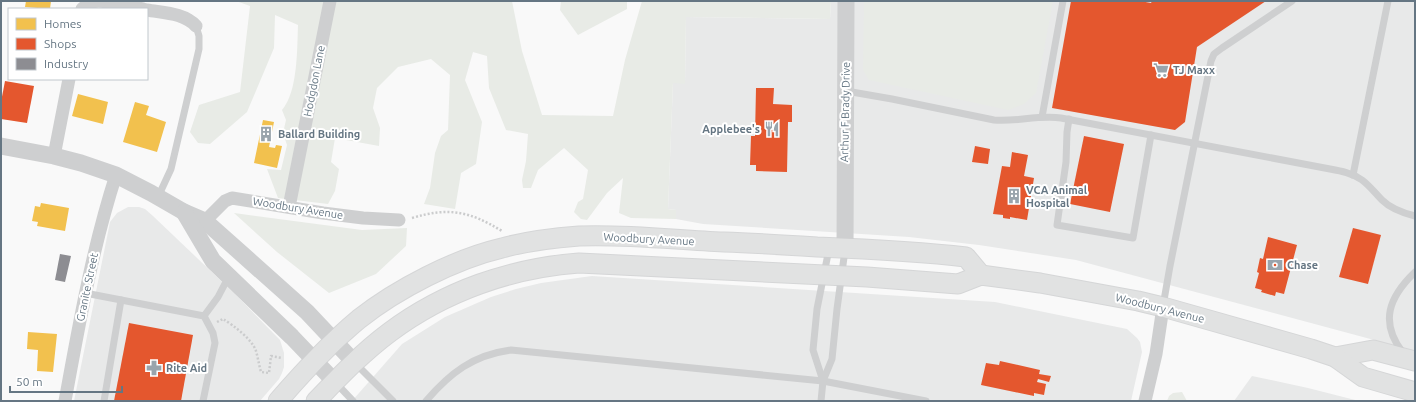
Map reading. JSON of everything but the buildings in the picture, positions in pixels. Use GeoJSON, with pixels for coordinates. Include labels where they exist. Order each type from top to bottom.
{"type":"FeatureCollection","features":[{"type":"Feature","properties":{"kind":"main road","name":"Woodbury Avenue"},"geometry":{"type":"LineString","coordinates":[[278,401],[314,360],[360,318],[383,302],[431,275],[457,263],[500,248],[527,242],[579,236],[634,236],[905,251],[966,257],[981,275],[1086,291],[1163,307],[1335,357],[1363,378],[1415,392]]}},
{"type":"Feature","properties":{"kind":"main road"},"geometry":{"type":"LineString","coordinates":[[316,401],[390,332],[426,308],[450,296],[500,277],[552,265],[579,263],[611,264],[833,275],[958,284],[981,275]]}},
{"type":"Feature","properties":{"kind":"main road","name":"Woodbury Avenue"},"geometry":{"type":"LineString","coordinates":[[1335,357],[1373,350],[1412,360]]}},
{"type":"Feature","properties":{"kind":"street"},"geometry":{"type":"LineString","coordinates":[[83,8],[90,2],[100,1],[138,8]]}},
{"type":"Feature","properties":{"kind":"street","name":"Hodgdon Lane"},"geometry":{"type":"LineString","coordinates":[[289,207],[330,1]]}},
{"type":"Feature","properties":{"kind":"street","name":"Arthur F Brady Drive"},"geometry":{"type":"LineString","coordinates":[[837,248],[844,223],[846,1]]}},
{"type":"Feature","properties":{"kind":"street"},"geometry":{"type":"LineString","coordinates":[[148,10],[183,16],[196,26]]}},
{"type":"Feature","properties":{"kind":"street"},"geometry":{"type":"LineString","coordinates":[[54,156],[69,80]]}},
{"type":"Feature","properties":{"kind":"street"},"geometry":{"type":"LineString","coordinates":[[1,146],[54,156],[81,163],[116,175],[205,222],[307,312],[356,363]]}},
{"type":"Feature","properties":{"kind":"street","name":"Granite Street"},"geometry":{"type":"LineString","coordinates":[[65,401],[85,293],[107,200],[116,175]]}},
{"type":"Feature","properties":{"kind":"street","name":"Woodbury Avenue"},"geometry":{"type":"LineString","coordinates":[[205,222],[225,201],[232,198],[363,218],[399,220]]}},
{"type":"Feature","properties":{"kind":"street"},"geometry":{"type":"LineString","coordinates":[[184,212],[214,261],[335,382]]}},
{"type":"Feature","properties":{"kind":"street"},"geometry":{"type":"LineString","coordinates":[[1145,401],[1156,354],[1163,307]]}},
{"type":"Feature","properties":{"kind":"lane"},"geometry":{"type":"LineString","coordinates":[[1042,116],[1063,1]]}},
{"type":"Feature","properties":{"kind":"lane"},"geometry":{"type":"LineString","coordinates":[[1163,307],[1211,61],[1214,54],[1292,1]]}},
{"type":"Feature","properties":{"kind":"lane"},"geometry":{"type":"LineString","coordinates":[[1353,175],[1388,1]]}},
{"type":"Feature","properties":{"kind":"lane"},"geometry":{"type":"LineString","coordinates":[[158,197],[171,169],[199,50],[200,36],[196,26]]}},
{"type":"Feature","properties":{"kind":"lane"},"geometry":{"type":"LineString","coordinates":[[846,91],[994,120],[1042,116],[1069,119],[1322,167],[1353,175],[1368,185],[1391,207],[1405,214],[1415,216]]}},
{"type":"Feature","properties":{"kind":"lane"},"geometry":{"type":"LineString","coordinates":[[1069,119],[1066,162],[1057,225],[1133,238],[1151,135]]}},
{"type":"Feature","properties":{"kind":"lane"},"geometry":{"type":"LineString","coordinates":[[824,381],[814,350],[817,309],[833,275],[837,248]]}},
{"type":"Feature","properties":{"kind":"lane"},"geometry":{"type":"LineString","coordinates":[[821,401],[824,381],[832,359],[833,275],[837,248]]}},
{"type":"Feature","properties":{"kind":"lane"},"geometry":{"type":"LineString","coordinates":[[1412,360],[1396,344],[1390,327],[1390,316],[1392,303],[1396,292],[1415,272]]}},
{"type":"Feature","properties":{"kind":"lane"},"geometry":{"type":"LineString","coordinates":[[204,316],[218,297],[229,276]]}},
{"type":"Feature","properties":{"kind":"lane"},"geometry":{"type":"LineString","coordinates":[[85,293],[204,316],[213,333],[215,343],[203,401]]}},
{"type":"Feature","properties":{"kind":"lane"},"geometry":{"type":"LineString","coordinates":[[104,401],[121,300]]}},
{"type":"Feature","properties":{"kind":"lane"},"geometry":{"type":"LineString","coordinates":[[426,401],[441,384],[464,365],[491,354],[511,350],[824,381],[926,401]]}},
{"type":"Feature","properties":{"kind":"lane"},"geometry":{"type":"LineString","coordinates":[[356,363],[393,401]]}},
{"type":"Feature","properties":{"kind":"lane"},"geometry":{"type":"LineString","coordinates":[[335,382],[353,401]]}},
{"type":"Feature","properties":{"kind":"path"},"geometry":{"type":"LineString","coordinates":[[399,220],[430,213],[452,212],[467,214],[485,221],[502,231]]}},
{"type":"Feature","properties":{"kind":"path"},"geometry":{"type":"LineString","coordinates":[[210,326],[223,318],[240,332],[253,344],[256,350],[261,372],[269,372],[271,356],[282,358]]}},
{"type":"Feature","properties":{"kind":"shaded area"},"geometry":{"type":"Polygon","coordinates":[[[236,1],[512,1],[522,51],[542,115],[613,116],[625,60],[642,1],[831,1],[830,19],[686,17],[685,84],[673,83],[668,209],[676,210],[676,219],[631,218],[619,213],[623,178],[607,193],[587,220],[581,219],[574,212],[578,202],[583,199],[588,170],[564,148],[538,170],[531,188],[523,188],[522,180],[526,161],[528,134],[506,130],[489,88],[487,56],[473,52],[465,80],[482,122],[476,164],[461,173],[455,209],[424,204],[430,188],[435,153],[441,136],[448,130],[450,75],[431,59],[398,67],[377,88],[373,108],[380,128],[379,146],[335,138],[331,162],[339,169],[335,191],[328,204],[278,198],[267,169],[281,170],[287,145],[283,133],[286,120],[282,110],[287,102],[294,81],[297,58],[298,25],[275,15],[274,48],[247,112],[210,144],[198,143],[190,132],[199,105],[240,92],[250,6],[236,1]]]}},
{"type":"Feature","properties":{"kind":"shaded area"},"geometry":{"type":"Polygon","coordinates":[[[561,1],[627,1],[627,9],[578,35],[560,10],[561,1]]]}},
{"type":"Feature","properties":{"kind":"shaded area"},"geometry":{"type":"Polygon","coordinates":[[[831,1],[1415,1],[1415,351],[1076,260],[979,245],[909,237],[703,224],[676,219],[676,210],[668,209],[673,83],[685,83],[686,17],[830,19],[831,1]]]}},
{"type":"Feature","properties":{"kind":"shaded area"},"geometry":{"type":"Polygon","coordinates":[[[864,1],[1053,1],[1036,93],[1024,104],[1008,110],[869,80],[863,70],[864,1]]]}},
{"type":"Feature","properties":{"kind":"shaded area"},"geometry":{"type":"Polygon","coordinates":[[[128,207],[139,207],[145,209],[153,216],[238,297],[280,340],[284,353],[284,367],[279,379],[260,401],[74,401],[110,222],[117,213],[128,207]]]}},
{"type":"Feature","properties":{"kind":"shaded area"},"geometry":{"type":"Polygon","coordinates":[[[234,213],[362,230],[407,228],[406,246],[376,274],[329,293],[277,252],[234,213]]]}},
{"type":"Feature","properties":{"kind":"shaded area"},"geometry":{"type":"Polygon","coordinates":[[[592,276],[995,302],[1127,329],[1140,342],[1142,352],[1131,401],[352,401],[402,344],[445,317],[491,297],[516,289],[541,283],[592,276]]]}},
{"type":"Feature","properties":{"kind":"shaded area"},"geometry":{"type":"Polygon","coordinates":[[[1252,376],[1308,388],[1359,401],[1234,401],[1252,376]]]}},
{"type":"Feature","properties":{"kind":"shaded area"},"geometry":{"type":"Polygon","coordinates":[[[1182,392],[1187,401],[1167,401],[1169,396],[1173,393],[1182,392]]]}},
{"type":"Feature","properties":{"kind":"place","name":"TJ Maxx"},"geometry":{"type":"Point","coordinates":[1161,70]}},
{"type":"Feature","properties":{"kind":"place","name":"Applebee's"},"geometry":{"type":"Point","coordinates":[772,129]}},
{"type":"Feature","properties":{"kind":"place","name":"Ballard Building"},"geometry":{"type":"Point","coordinates":[266,134]}},
{"type":"Feature","properties":{"kind":"place","name":"VCA Animal Hospital"},"geometry":{"type":"Point","coordinates":[1014,196]}},
{"type":"Feature","properties":{"kind":"place","name":"Chase"},"geometry":{"type":"Point","coordinates":[1275,265]}},
{"type":"Feature","properties":{"kind":"place","name":"Rite Aid"},"geometry":{"type":"Point","coordinates":[154,368]}}]}
